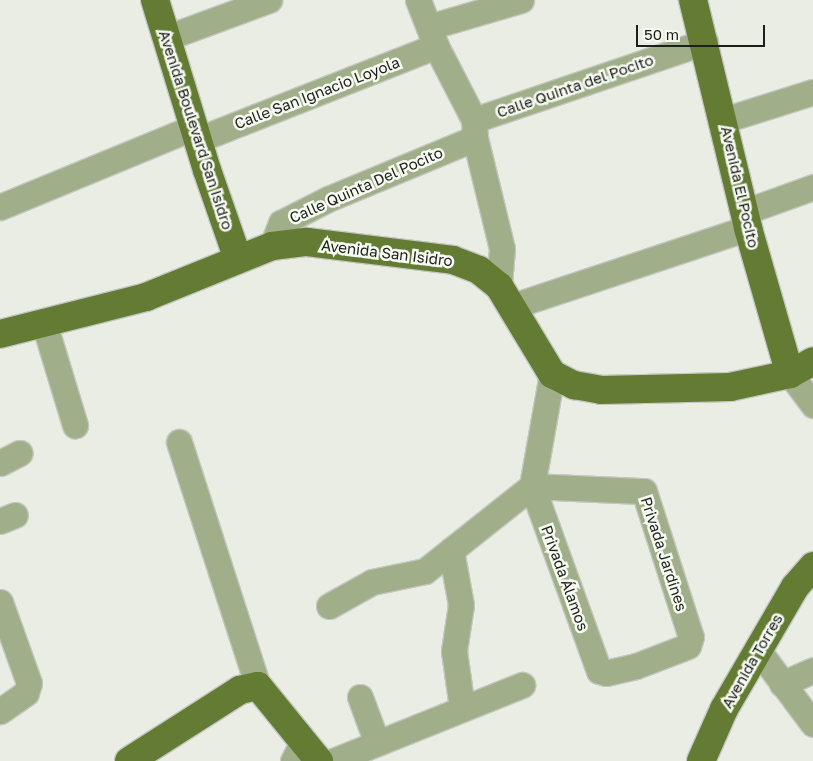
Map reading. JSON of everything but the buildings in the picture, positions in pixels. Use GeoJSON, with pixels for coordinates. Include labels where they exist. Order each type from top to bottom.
{"type":"FeatureCollection","features":[{"type":"Feature","properties":{"kind":"main road","name":"Avenida Boulevard San Isidro"},"geometry":{"type":"LineString","coordinates":[[155,0],[195,133],[238,259]]}},
{"type":"Feature","properties":{"kind":"main road","name":"Avenida El Pocito"},"geometry":{"type":"LineString","coordinates":[[693,0],[724,120],[746,220],[801,367]]}},
{"type":"Feature","properties":{"kind":"main road","name":"Avenida San Isidro"},"geometry":{"type":"LineString","coordinates":[[0,334],[146,297],[272,246],[307,242],[452,260],[479,270],[506,296],[552,374]]}},
{"type":"Feature","properties":{"kind":"main road"},"geometry":{"type":"LineString","coordinates":[[552,374],[574,386],[601,390],[730,388],[801,367]]}},
{"type":"Feature","properties":{"kind":"main road","name":"Avenida Torres"},"geometry":{"type":"LineString","coordinates":[[701,761],[724,709],[795,587],[813,566]]}},
{"type":"Feature","properties":{"kind":"main road"},"geometry":{"type":"LineString","coordinates":[[142,758],[240,690],[258,686],[305,754]]}},
{"type":"Feature","properties":{"kind":"street"},"geometry":{"type":"LineString","coordinates":[[166,38],[269,0]]}},
{"type":"Feature","properties":{"kind":"street"},"geometry":{"type":"LineString","coordinates":[[418,0],[474,129],[498,223],[506,296],[746,220],[813,187]]}},
{"type":"Feature","properties":{"kind":"street","name":"Calle San Ignacio Loyola"},"geometry":{"type":"LineString","coordinates":[[0,207],[195,133],[520,0]]}},
{"type":"Feature","properties":{"kind":"street","name":"Calle Quinta del Pocito"},"geometry":{"type":"LineString","coordinates":[[474,129],[705,42]]}},
{"type":"Feature","properties":{"kind":"street"},"geometry":{"type":"LineString","coordinates":[[724,120],[813,92]]}},
{"type":"Feature","properties":{"kind":"street","name":"Calle Quinta Del Pocito"},"geometry":{"type":"LineString","coordinates":[[272,246],[281,222],[474,129]]}},
{"type":"Feature","properties":{"kind":"street"},"geometry":{"type":"LineString","coordinates":[[44,323],[75,425]]}},
{"type":"Feature","properties":{"kind":"street"},"geometry":{"type":"LineString","coordinates":[[801,367],[813,405]]}},
{"type":"Feature","properties":{"kind":"street"},"geometry":{"type":"LineString","coordinates":[[329,606],[372,582],[424,571],[532,486],[552,374]]}},
{"type":"Feature","properties":{"kind":"street"},"geometry":{"type":"LineString","coordinates":[[179,442],[258,686]]}},
{"type":"Feature","properties":{"kind":"street","name":"Privada Jardines"},"geometry":{"type":"LineString","coordinates":[[532,486],[644,491],[691,637],[688,646],[636,666],[606,673],[599,671]]}},
{"type":"Feature","properties":{"kind":"street","name":"Privada Álamos"},"geometry":{"type":"LineString","coordinates":[[532,486],[599,671]]}},
{"type":"Feature","properties":{"kind":"street"},"geometry":{"type":"LineString","coordinates":[[451,550],[461,604],[454,650],[462,708]]}},
{"type":"Feature","properties":{"kind":"street"},"geometry":{"type":"LineString","coordinates":[[0,602],[29,683],[26,693],[0,711]]}},
{"type":"Feature","properties":{"kind":"street"},"geometry":{"type":"LineString","coordinates":[[758,650],[813,724]]}},
{"type":"Feature","properties":{"kind":"street"},"geometry":{"type":"LineString","coordinates":[[782,684],[813,670]]}},
{"type":"Feature","properties":{"kind":"street"},"geometry":{"type":"LineString","coordinates":[[333,761],[522,685]]}},
{"type":"Feature","properties":{"kind":"street"},"geometry":{"type":"LineString","coordinates":[[360,697],[377,743]]}}]}
